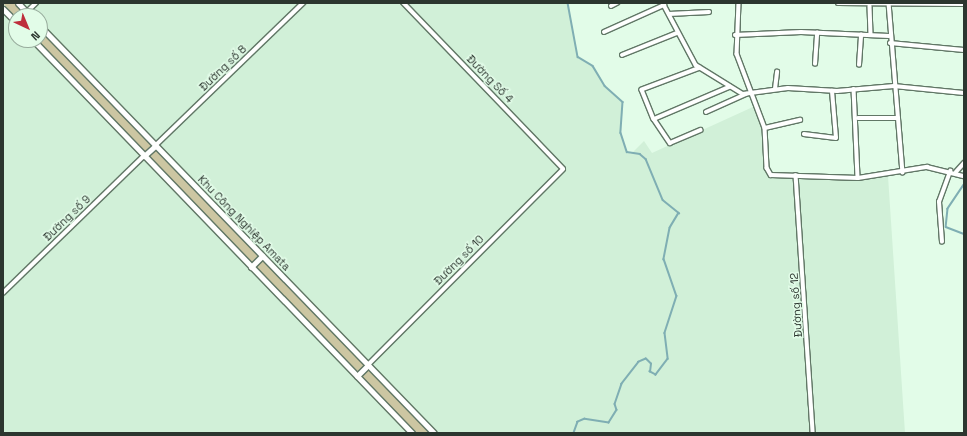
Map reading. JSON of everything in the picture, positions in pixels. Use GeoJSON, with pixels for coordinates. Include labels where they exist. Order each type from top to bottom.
{"type":"FeatureCollection","features":[{"type":"Feature","properties":{"kind":"street","name":"Đường số 8"},"geometry":{"type":"LineString","coordinates":[[155,146],[303,3]]}},
{"type":"Feature","properties":{"kind":"street","name":"Đường Số 4"},"geometry":{"type":"LineString","coordinates":[[403,3],[563,169]]}},
{"type":"Feature","properties":{"kind":"street"},"geometry":{"type":"LineString","coordinates":[[611,6],[617,3]]}},
{"type":"Feature","properties":{"kind":"street"},"geometry":{"type":"LineString","coordinates":[[739,3],[735,35],[737,54],[765,128],[768,172],[858,178],[927,167],[956,172],[964,176]]}},
{"type":"Feature","properties":{"kind":"street"},"geometry":{"type":"LineString","coordinates":[[838,3],[870,6],[889,4],[964,4]]}},
{"type":"Feature","properties":{"kind":"street"},"geometry":{"type":"LineString","coordinates":[[604,32],[663,4],[677,32],[700,68],[729,87],[746,94],[776,89],[832,91],[894,86],[964,93]]}},
{"type":"Feature","properties":{"kind":"street"},"geometry":{"type":"LineString","coordinates":[[889,4],[889,36],[903,172]]}},
{"type":"Feature","properties":{"kind":"street"},"geometry":{"type":"LineString","coordinates":[[870,6],[871,35]]}},
{"type":"Feature","properties":{"kind":"street"},"geometry":{"type":"LineString","coordinates":[[669,14],[709,12]]}},
{"type":"Feature","properties":{"kind":"street"},"geometry":{"type":"LineString","coordinates":[[622,55],[677,32]]}},
{"type":"Feature","properties":{"kind":"street"},"geometry":{"type":"LineString","coordinates":[[735,35],[817,33],[889,36]]}},
{"type":"Feature","properties":{"kind":"street"},"geometry":{"type":"LineString","coordinates":[[815,64],[817,33]]}},
{"type":"Feature","properties":{"kind":"street","name":"Khu Công Nghiệp Amata"},"geometry":{"type":"LineString","coordinates":[[48,34],[434,433]]}},
{"type":"Feature","properties":{"kind":"street"},"geometry":{"type":"LineString","coordinates":[[859,65],[861,35]]}},
{"type":"Feature","properties":{"kind":"street"},"geometry":{"type":"LineString","coordinates":[[890,43],[964,50]]}},
{"type":"Feature","properties":{"kind":"street"},"geometry":{"type":"LineString","coordinates":[[41,48],[412,433]]}},
{"type":"Feature","properties":{"kind":"street"},"geometry":{"type":"LineString","coordinates":[[700,68],[642,90],[654,119],[670,143],[700,130]]}},
{"type":"Feature","properties":{"kind":"street"},"geometry":{"type":"LineString","coordinates":[[776,72],[776,89]]}},
{"type":"Feature","properties":{"kind":"street"},"geometry":{"type":"LineString","coordinates":[[654,119],[729,87]]}},
{"type":"Feature","properties":{"kind":"street"},"geometry":{"type":"LineString","coordinates":[[854,89],[858,118],[858,178]]}},
{"type":"Feature","properties":{"kind":"street"},"geometry":{"type":"LineString","coordinates":[[804,134],[836,138],[832,91]]}},
{"type":"Feature","properties":{"kind":"street"},"geometry":{"type":"LineString","coordinates":[[706,112],[746,94]]}},
{"type":"Feature","properties":{"kind":"street"},"geometry":{"type":"LineString","coordinates":[[858,118],[898,118]]}},
{"type":"Feature","properties":{"kind":"street"},"geometry":{"type":"LineString","coordinates":[[765,128],[800,120]]}},
{"type":"Feature","properties":{"kind":"street"},"geometry":{"type":"LineString","coordinates":[[144,156],[155,146]]}},
{"type":"Feature","properties":{"kind":"street","name":"Đường số 9"},"geometry":{"type":"LineString","coordinates":[[3,293],[144,156]]}},
{"type":"Feature","properties":{"kind":"street"},"geometry":{"type":"LineString","coordinates":[[956,172],[964,163]]}},
{"type":"Feature","properties":{"kind":"street","name":"Đường số 10"},"geometry":{"type":"LineString","coordinates":[[368,365],[563,169]]}},
{"type":"Feature","properties":{"kind":"street"},"geometry":{"type":"LineString","coordinates":[[942,242],[939,202],[950,171]]}},
{"type":"Feature","properties":{"kind":"street","name":"Đường số 12"},"geometry":{"type":"LineString","coordinates":[[796,175],[813,433]]}},
{"type":"Feature","properties":{"kind":"street"},"geometry":{"type":"LineString","coordinates":[[251,267],[262,256]]}},
{"type":"Feature","properties":{"kind":"street"},"geometry":{"type":"LineString","coordinates":[[357,376],[368,365]]}},
{"type":"Feature","properties":{"kind":"shaded area"},"geometry":{"type":"Polygon","coordinates":[[[3,3],[568,3],[578,57],[593,66],[605,86],[623,102],[621,133],[627,152],[631,154],[644,141],[652,153],[755,106],[764,128],[765,168],[770,176],[858,180],[888,176],[905,433],[3,433],[3,3]]]}},
{"type":"Feature","properties":{"kind":"shaded area"},"geometry":{"type":"Polygon","coordinates":[[[3,3],[15,3],[20,8],[8,8],[3,3]]]}},
{"type":"Feature","properties":{"kind":"shaded area"},"geometry":{"type":"Polygon","coordinates":[[[48,37],[152,146],[145,153],[45,48],[48,48],[48,37]]]}},
{"type":"Feature","properties":{"kind":"shaded area"},"geometry":{"type":"Polygon","coordinates":[[[154,148],[260,257],[252,264],[147,155],[154,148]]]}},
{"type":"Feature","properties":{"kind":"shaded area"},"geometry":{"type":"Polygon","coordinates":[[[261,259],[365,365],[358,373],[254,266],[261,259]]]}},
{"type":"Feature","properties":{"kind":"shaded area"},"geometry":{"type":"Polygon","coordinates":[[[367,367],[431,433],[415,433],[387,405],[360,375],[367,367]]]}},
{"type":"Feature","properties":{"kind":"waterway"},"geometry":{"type":"LineString","coordinates":[[568,3],[578,57],[593,66],[605,86],[623,102],[621,133],[627,152],[640,154],[646,159],[663,200],[679,213],[670,228],[664,259],[677,296],[665,333],[668,359],[656,375],[650,372],[651,364],[646,359],[639,362],[622,384],[615,404],[617,410],[609,423],[585,419],[578,422],[574,433]]}},
{"type":"Feature","properties":{"kind":"waterway"},"geometry":{"type":"LineString","coordinates":[[964,185],[948,209],[946,227],[964,234]]}}]}
